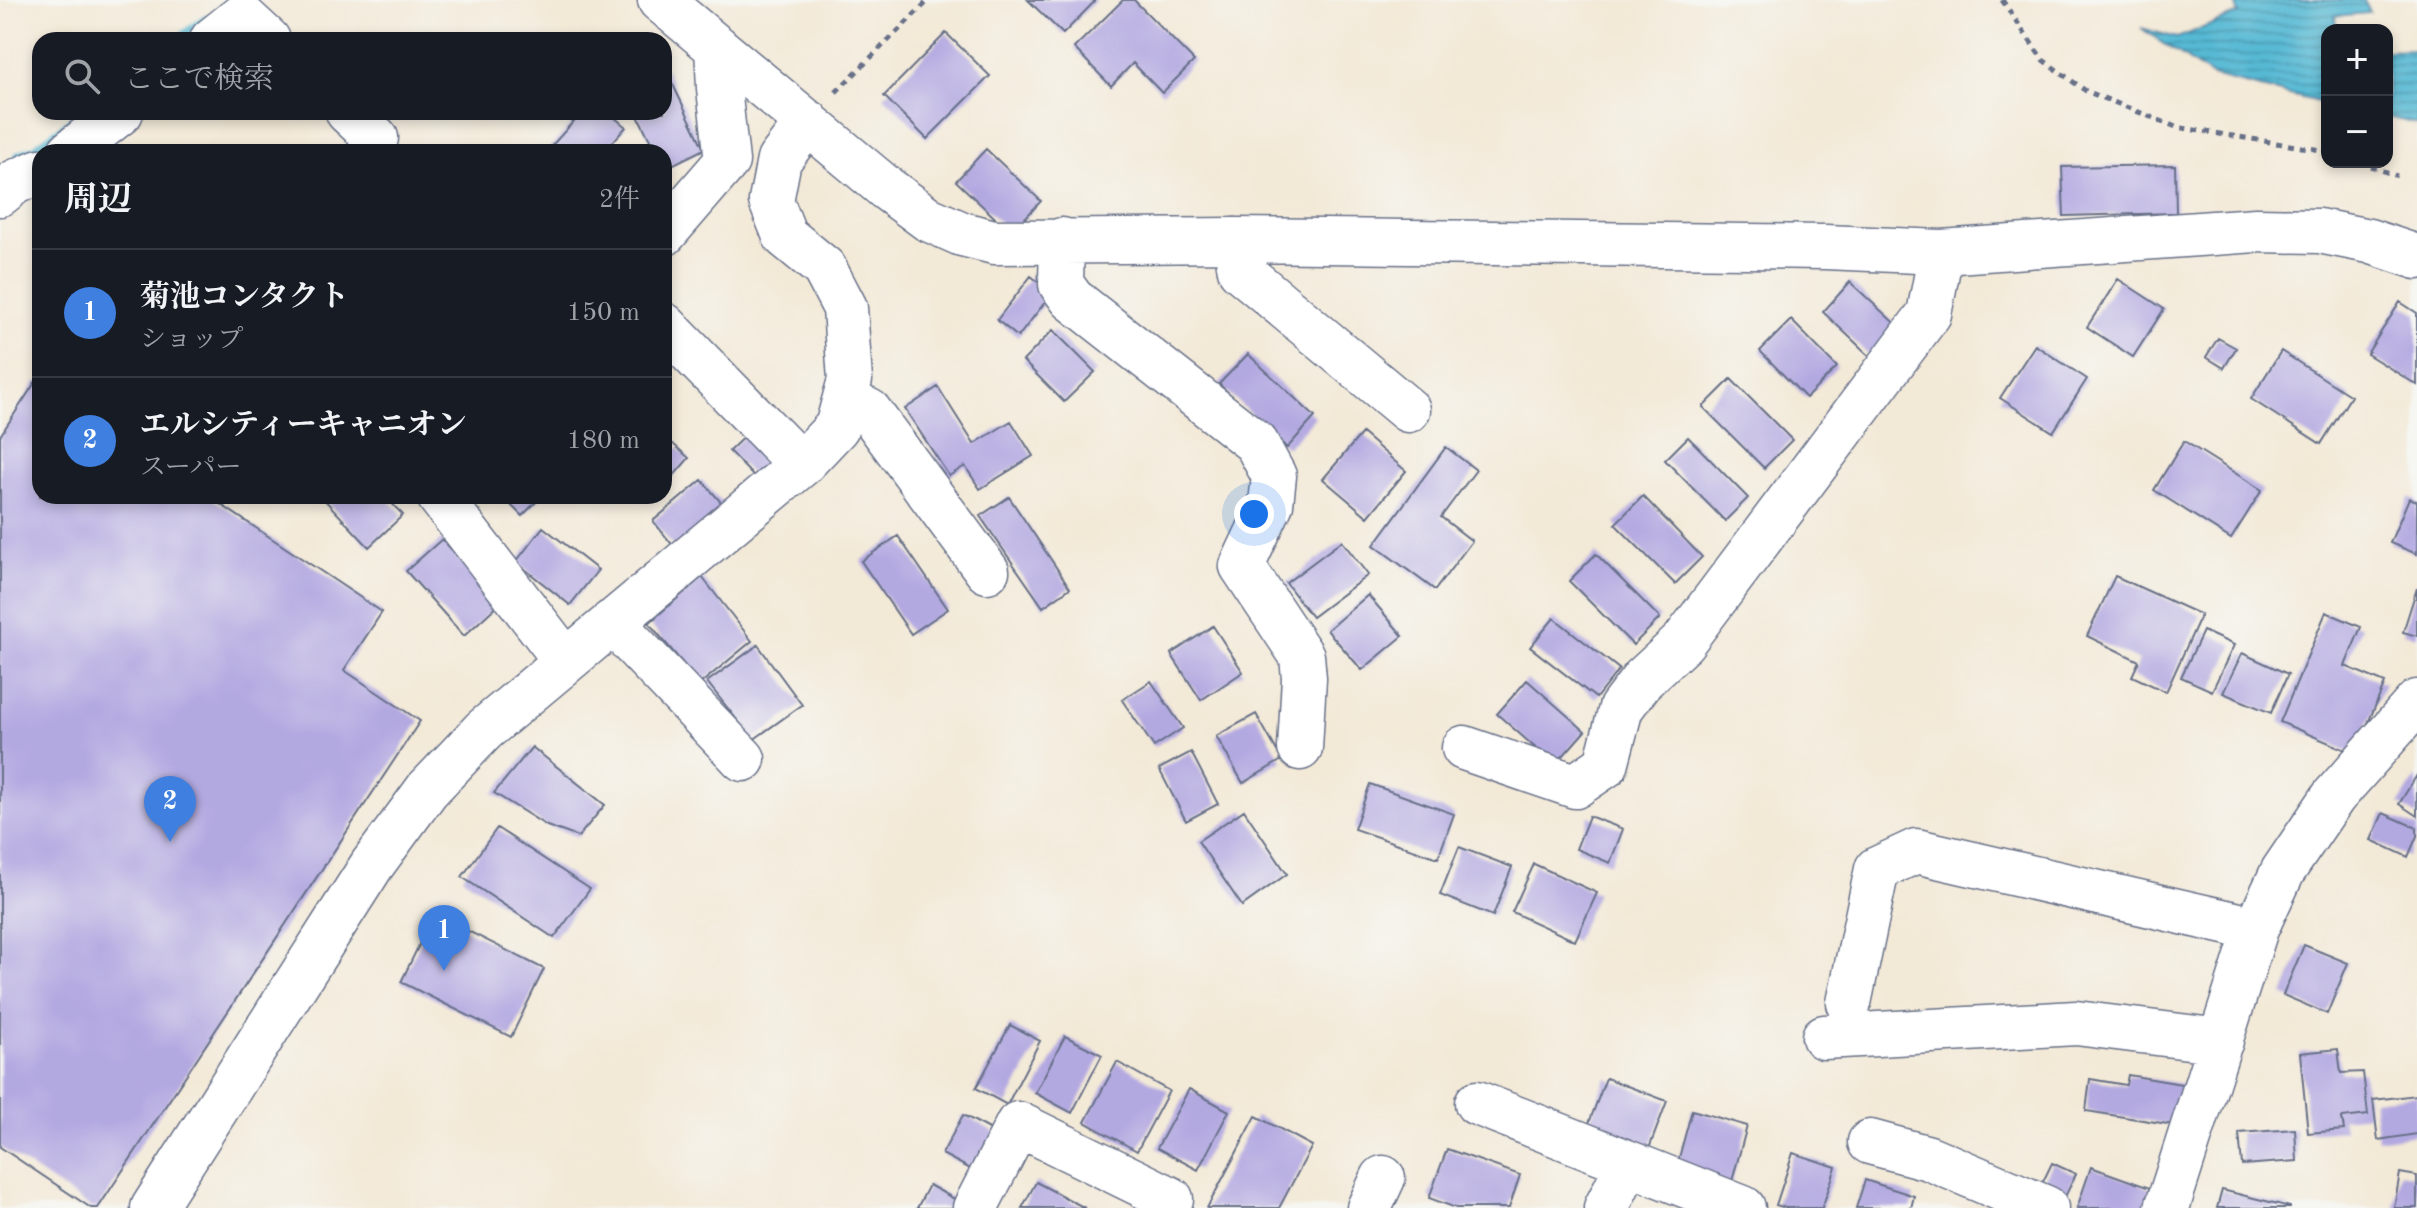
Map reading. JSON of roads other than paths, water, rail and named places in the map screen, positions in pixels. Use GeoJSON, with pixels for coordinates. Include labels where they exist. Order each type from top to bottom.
{"type":"FeatureCollection","features":[{"type":"Feature","properties":{"kind":"street"},"geometry":{"type":"LineString","coordinates":[[660,0],[886,188],[928,219],[962,234],[994,242],[1235,240],[1825,247],[1941,252],[2256,230],[2303,230],[2369,241],[2417,257]]}},
{"type":"Feature","properties":{"kind":"street"},"geometry":{"type":"LineString","coordinates":[[222,32],[242,16],[259,32]]}},
{"type":"Feature","properties":{"kind":"street"},"geometry":{"type":"LineString","coordinates":[[672,225],[727,161],[717,47]]}},
{"type":"Feature","properties":{"kind":"street"},"geometry":{"type":"LineString","coordinates":[[80,144],[111,120]]}},
{"type":"Feature","properties":{"kind":"street"},"geometry":{"type":"LineString","coordinates":[[153,1208],[372,865],[427,790],[484,730],[801,465],[837,427],[850,380],[845,308],[824,268],[785,236],[771,201],[779,160],[808,122]]}},
{"type":"Feature","properties":{"kind":"street"},"geometry":{"type":"LineString","coordinates":[[0,194],[15,182],[32,175]]}},
{"type":"Feature","properties":{"kind":"street"},"geometry":{"type":"LineString","coordinates":[[1062,240],[1061,284],[1072,299],[1256,443],[1274,476],[1271,504],[1242,566],[1284,659],[1302,656],[1304,678],[1300,748]]}},
{"type":"Feature","properties":{"kind":"street"},"geometry":{"type":"LineString","coordinates":[[1235,240],[1240,270],[1408,410]]}},
{"type":"Feature","properties":{"kind":"street"},"geometry":{"type":"LineString","coordinates":[[1464,748],[1575,786],[1606,765],[1621,708],[1643,679],[1683,642],[1929,314],[1941,252]]}},
{"type":"Feature","properties":{"kind":"street"},"geometry":{"type":"LineString","coordinates":[[672,333],[801,465]]}},
{"type":"Feature","properties":{"kind":"street"},"geometry":{"type":"LineString","coordinates":[[845,400],[869,411],[987,571]]}},
{"type":"Feature","properties":{"kind":"street"},"geometry":{"type":"LineString","coordinates":[[445,504],[565,660]]}},
{"type":"Feature","properties":{"kind":"street"},"geometry":{"type":"LineString","coordinates":[[612,622],[743,759]]}},
{"type":"Feature","properties":{"kind":"street"},"geometry":{"type":"LineString","coordinates":[[2167,1208],[2256,929],[2283,871],[2334,796],[2417,702]]}},
{"type":"Feature","properties":{"kind":"street"},"geometry":{"type":"LineString","coordinates":[[2221,1041],[2076,1023],[1837,1020],[1877,869],[1916,851],[2256,929]]}},
{"type":"Feature","properties":{"kind":"street"},"geometry":{"type":"LineString","coordinates":[[1477,1103],[1743,1208]]}},
{"type":"Feature","properties":{"kind":"street"},"geometry":{"type":"LineString","coordinates":[[975,1208],[1018,1124],[1171,1199],[1167,1208]]}},
{"type":"Feature","properties":{"kind":"street"},"geometry":{"type":"LineString","coordinates":[[1870,1142],[1929,1158],[2046,1208]]}},
{"type":"Feature","properties":{"kind":"street"},"geometry":{"type":"LineString","coordinates":[[1606,1208],[1628,1164]]}},
{"type":"Feature","properties":{"kind":"water"},"geometry":{"type":"Polygon","coordinates":[[[2234,0],[2364,0],[2370,13],[2335,16],[2336,24],[2321,24],[2321,103],[2212,76],[2141,28],[2177,38],[2239,14],[2234,0]]]}},
{"type":"Feature","properties":{"kind":"water"},"geometry":{"type":"Polygon","coordinates":[[[2417,50],[2417,124],[2393,118],[2393,51],[2417,50]]]}},
{"type":"Feature","properties":{"kind":"waterway"},"geometry":{"type":"LineString","coordinates":[[190,32],[206,20]]}},
{"type":"Feature","properties":{"kind":"waterway"},"geometry":{"type":"LineString","coordinates":[[44,144],[75,120]]}},
{"type":"Feature","properties":{"kind":"waterway"},"geometry":{"type":"LineString","coordinates":[[20,156],[32,152]]}},
{"type":"Feature","properties":{"kind":"place","name":"エルシティーキャニオン"},"geometry":{"type":"Point","coordinates":[170,842]}},
{"type":"Feature","properties":{"kind":"place","name":"菊池コンタクト"},"geometry":{"type":"Point","coordinates":[444,971]}}]}
